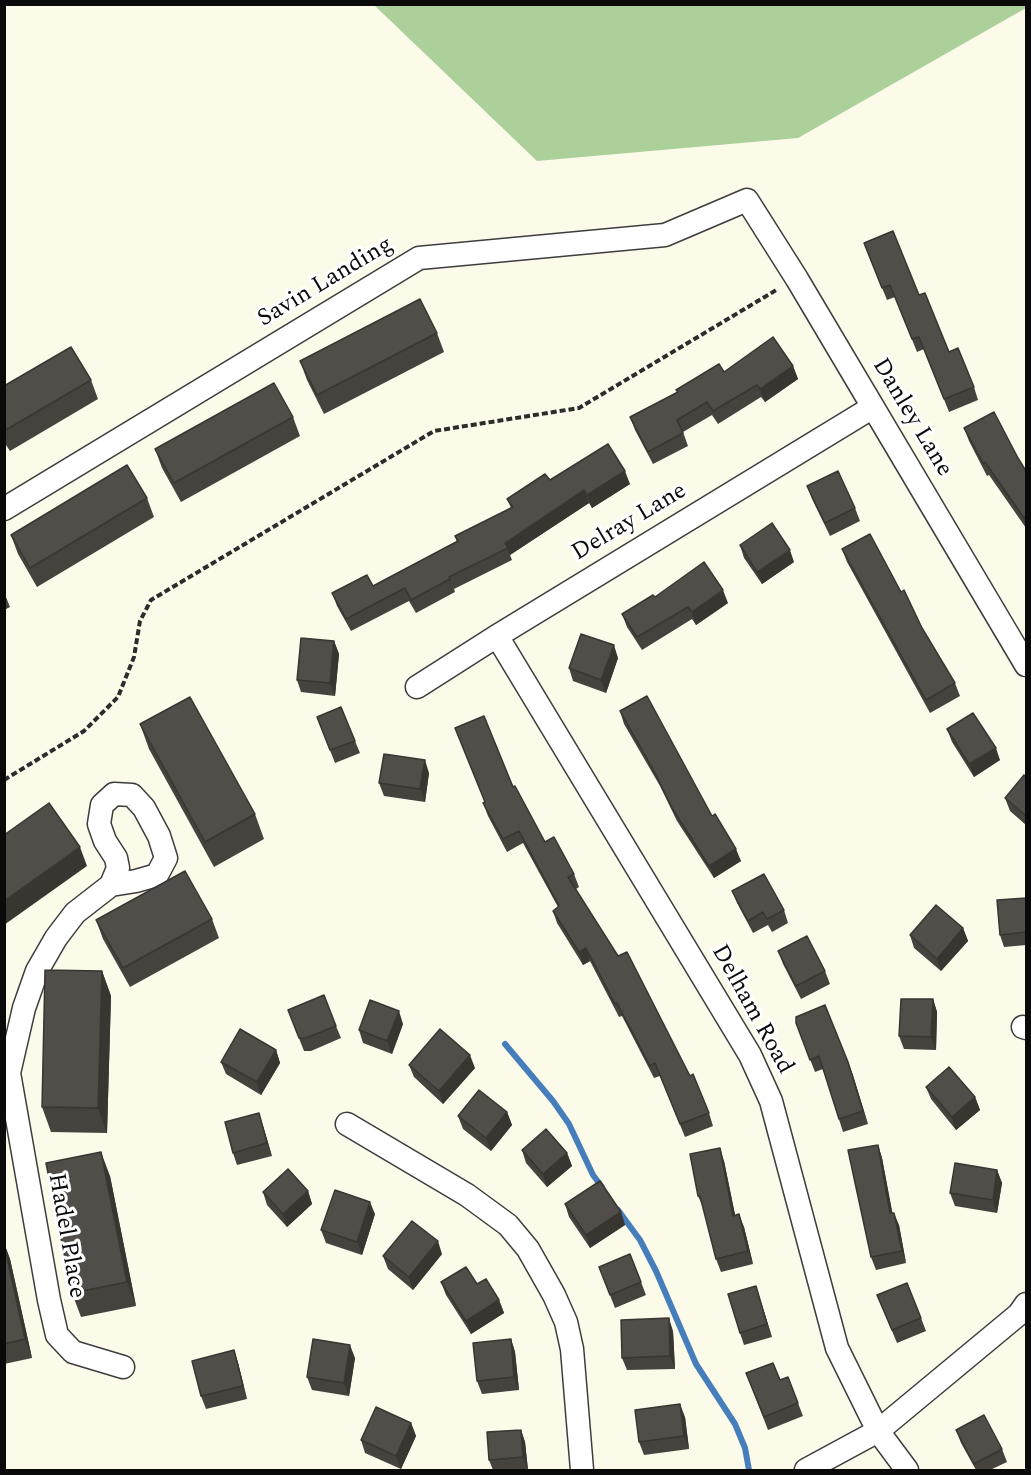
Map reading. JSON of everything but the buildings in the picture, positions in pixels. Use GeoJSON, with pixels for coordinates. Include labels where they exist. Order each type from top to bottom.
{"type":"FeatureCollection","features":[{"type":"Feature","properties":{"kind":"street","name":"Danley Lane"},"geometry":{"type":"LineString","coordinates":[[747,200],[797,279],[1026,665]]}},
{"type":"Feature","properties":{"kind":"street","name":"Savin Landing"},"geometry":{"type":"LineString","coordinates":[[4,509],[418,258],[665,235],[747,200]]}},
{"type":"Feature","properties":{"kind":"street","name":"Delray Lane"},"geometry":{"type":"LineString","coordinates":[[417,687],[873,407]]}},
{"type":"Feature","properties":{"kind":"street","name":"Delham Road"},"geometry":{"type":"LineString","coordinates":[[497,636],[750,1055],[771,1101],[837,1348],[878,1431],[907,1470]]}},
{"type":"Feature","properties":{"kind":"street","name":"Hadel Place"},"geometry":{"type":"LineString","coordinates":[[111,885],[75,914],[56,938],[37,970],[24,1008],[7,1073],[57,1335],[74,1352],[123,1367]]}},
{"type":"Feature","properties":{"kind":"street"},"geometry":{"type":"LineString","coordinates":[[347,1124],[467,1195],[508,1225],[528,1249],[554,1295],[566,1322],[572,1349],[582,1470]]}},
{"type":"Feature","properties":{"kind":"street"},"geometry":{"type":"LineString","coordinates":[[806,1470],[878,1431],[1019,1314],[1026,1304]]}},
{"type":"Feature","properties":{"kind":"path"},"geometry":{"type":"LineString","coordinates":[[4,780],[84,731],[118,697],[134,657],[140,621],[151,600],[434,431],[579,408],[797,279]]}},
{"type":"Feature","properties":{"kind":"green space"},"geometry":{"type":"Polygon","coordinates":[[[1026,4],[1026,8],[798,138],[537,161],[374,5],[1026,4]]]}},
{"type":"Feature","properties":{"kind":"waterway"},"geometry":{"type":"LineString","coordinates":[[505,1044],[553,1101],[569,1124],[593,1175],[602,1187]]}},
{"type":"Feature","properties":{"kind":"waterway"},"geometry":{"type":"LineString","coordinates":[[618,1210],[640,1240],[656,1271],[696,1364],[735,1424],[745,1448],[749,1470]]}}]}
